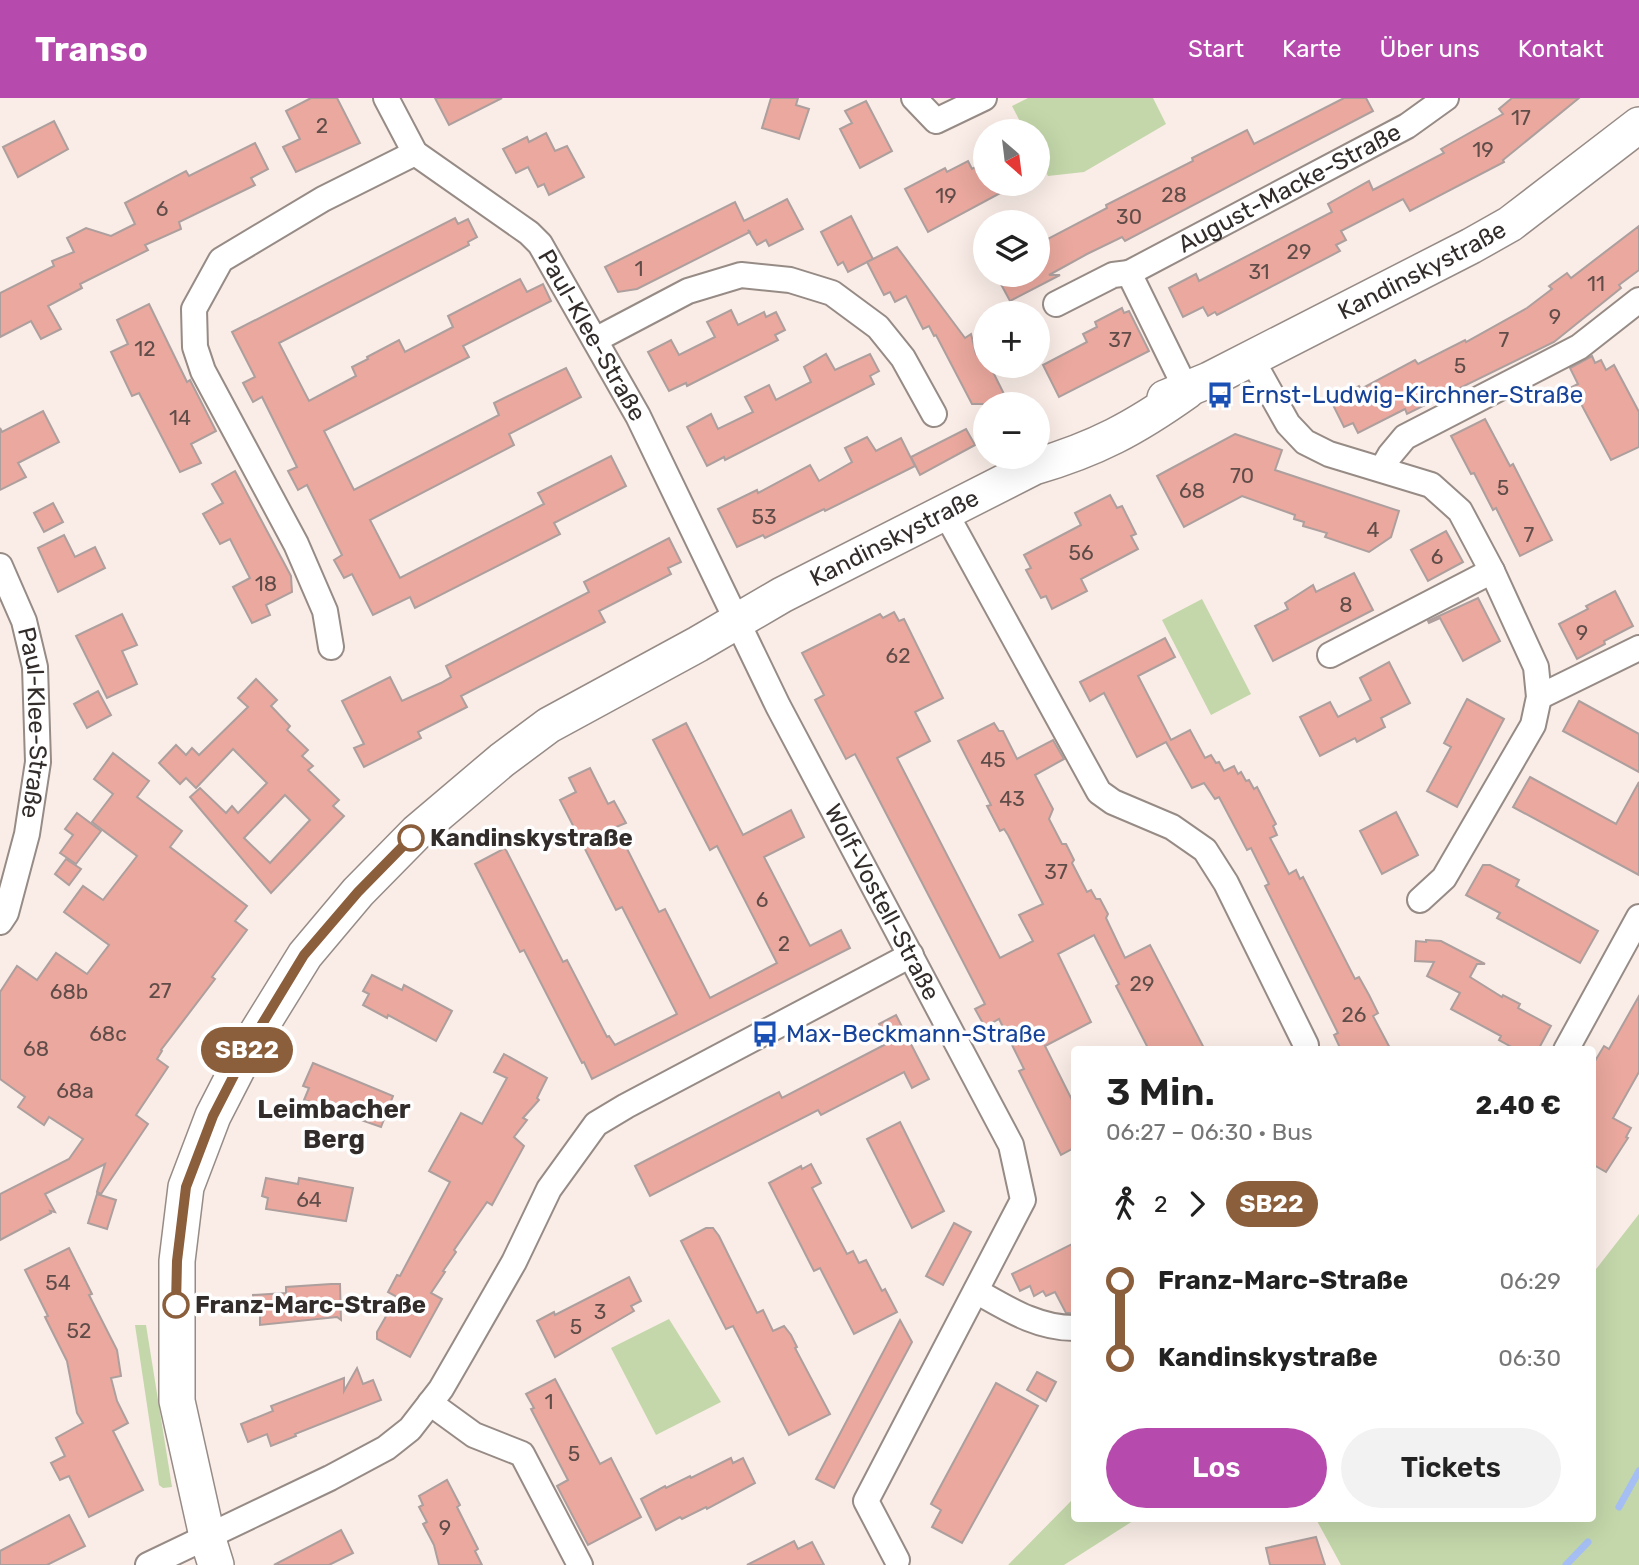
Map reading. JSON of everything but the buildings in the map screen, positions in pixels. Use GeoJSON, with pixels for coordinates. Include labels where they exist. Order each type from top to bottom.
{"type":"FeatureCollection","features":[{"type":"Feature","properties":{"kind":"street","name":"Paul-Klee-Straße"},"geometry":{"type":"LineString","coordinates":[[386,98],[415,153],[529,233],[540,244],[638,416],[674,486],[736,621]]}},
{"type":"Feature","properties":{"kind":"street"},"geometry":{"type":"LineString","coordinates":[[914,98],[936,121],[984,98]]}},
{"type":"Feature","properties":{"kind":"street","name":"August-Macke-Straße"},"geometry":{"type":"LineString","coordinates":[[1056,304],[1113,275],[1129,274],[1407,126],[1446,98]]}},
{"type":"Feature","properties":{"kind":"street","name":"Kandinskystraße"},"geometry":{"type":"LineString","coordinates":[[211,1551],[177,1401],[177,1261],[186,1187],[213,1116],[250,1044],[304,955],[358,892],[417,832],[502,760],[549,725],[782,594],[1034,467],[1068,439],[1106,417],[1187,391],[1459,253],[1510,224],[1639,125]]}},
{"type":"Feature","properties":{"kind":"street"},"geometry":{"type":"LineString","coordinates":[[331,647],[325,611],[296,544],[203,371],[195,347],[194,309],[221,260],[323,199],[415,153]]}},
{"type":"Feature","properties":{"kind":"street"},"geometry":{"type":"LineString","coordinates":[[1129,274],[1187,391]]}},
{"type":"Feature","properties":{"kind":"street"},"geometry":{"type":"LineString","coordinates":[[595,340],[688,291],[741,275],[790,280],[832,293],[878,327],[903,358],[934,414]]}},
{"type":"Feature","properties":{"kind":"street"},"geometry":{"type":"LineString","coordinates":[[1382,469],[1405,437],[1579,348],[1639,300]]}},
{"type":"Feature","properties":{"kind":"street"},"geometry":{"type":"LineString","coordinates":[[1251,358],[1288,424],[1305,442],[1329,454],[1431,485],[1460,510],[1492,571],[1536,667],[1539,696],[1533,725],[1444,878],[1420,900]]}},
{"type":"Feature","properties":{"kind":"street"},"geometry":{"type":"LineString","coordinates":[[945,512],[1099,792],[1113,802],[1172,827],[1205,850],[1226,883],[1304,1046]]}},
{"type":"Feature","properties":{"kind":"street"},"geometry":{"type":"LineString","coordinates":[[1330,655],[1492,571]]}},
{"type":"Feature","properties":{"kind":"street","name":"Paul-Klee-Straße"},"geometry":{"type":"LineString","coordinates":[[0,922],[6,913],[27,834],[38,762],[35,667],[24,621],[2,572]]}},
{"type":"Feature","properties":{"kind":"street","name":"Wolf-Vostell-Straße"},"geometry":{"type":"LineString","coordinates":[[736,621],[778,706],[1011,1145],[1023,1200],[866,1501],[897,1560]]}},
{"type":"Feature","properties":{"kind":"street"},"geometry":{"type":"LineString","coordinates":[[1539,696],[1639,648]]}},
{"type":"Feature","properties":{"kind":"street"},"geometry":{"type":"LineString","coordinates":[[1568,1046],[1639,917]]}},
{"type":"Feature","properties":{"kind":"street"},"geometry":{"type":"LineString","coordinates":[[148,1565],[211,1551],[330,1478],[386,1448],[410,1429],[441,1389],[514,1262],[549,1189],[596,1124],[911,955]]}},
{"type":"Feature","properties":{"kind":"street"},"geometry":{"type":"LineString","coordinates":[[976,1291],[1028,1320],[1048,1327],[1071,1328]]}},
{"type":"Feature","properties":{"kind":"street"},"geometry":{"type":"LineString","coordinates":[[430,1403],[474,1435],[522,1454],[580,1565]]}},
{"type":"Feature","properties":{"kind":"green space"},"geometry":{"type":"Polygon","coordinates":[[[1028,98],[1153,98],[1166,124],[1084,172],[1050,176],[1050,119],[1019,119],[1012,106],[1028,98]]]}},
{"type":"Feature","properties":{"kind":"green space"},"geometry":{"type":"Polygon","coordinates":[[[1202,599],[1251,694],[1211,715],[1162,620],[1202,599]]]}},
{"type":"Feature","properties":{"kind":"green space"},"geometry":{"type":"Polygon","coordinates":[[[1639,1214],[1639,1565],[1341,1565],[1318,1522],[1596,1522],[1596,1269],[1639,1214]]]}},
{"type":"Feature","properties":{"kind":"green space"},"geometry":{"type":"Polygon","coordinates":[[[669,1319],[721,1402],[656,1435],[611,1348],[669,1319]]]}},
{"type":"Feature","properties":{"kind":"green space"},"geometry":{"type":"Polygon","coordinates":[[[135,1325],[146,1325],[172,1487],[163,1488],[159,1485],[135,1325]]]}},
{"type":"Feature","properties":{"kind":"green space"},"geometry":{"type":"Polygon","coordinates":[[[1071,1501],[1071,1522],[1131,1522],[1064,1565],[1008,1565],[1071,1501]]]}},
{"type":"Feature","properties":{"kind":"waterway"},"geometry":{"type":"LineString","coordinates":[[1619,1507],[1639,1471]]}},
{"type":"Feature","properties":{"kind":"waterway"},"geometry":{"type":"LineString","coordinates":[[1566,1565],[1588,1542]]}},
{"type":"Feature","properties":{"kind":"bus line","name":"SB22"},"geometry":{"type":"LineString","coordinates":[[176,1305],[177,1261],[186,1187],[213,1116],[250,1044],[304,955],[358,892],[411,838]]}},
{"type":"Feature","properties":{"kind":"place","name":"Ernst-Ludwig-Kirchner-Straße"},"geometry":{"type":"Point","coordinates":[1220,395]}},
{"type":"Feature","properties":{"kind":"place","name":"Kandinskystraße"},"geometry":{"type":"Point","coordinates":[411,838]}},
{"type":"Feature","properties":{"kind":"place","name":"Max-Beckmann-Straße"},"geometry":{"type":"Point","coordinates":[765,1034]}},
{"type":"Feature","properties":{"kind":"place","name":"Franz-Marc-Straße"},"geometry":{"type":"Point","coordinates":[176,1305]}},
{"type":"Feature","properties":{"kind":"district","name":"Leimbacher Berg"},"geometry":{"type":"Point","coordinates":[334,1124]}}]}
